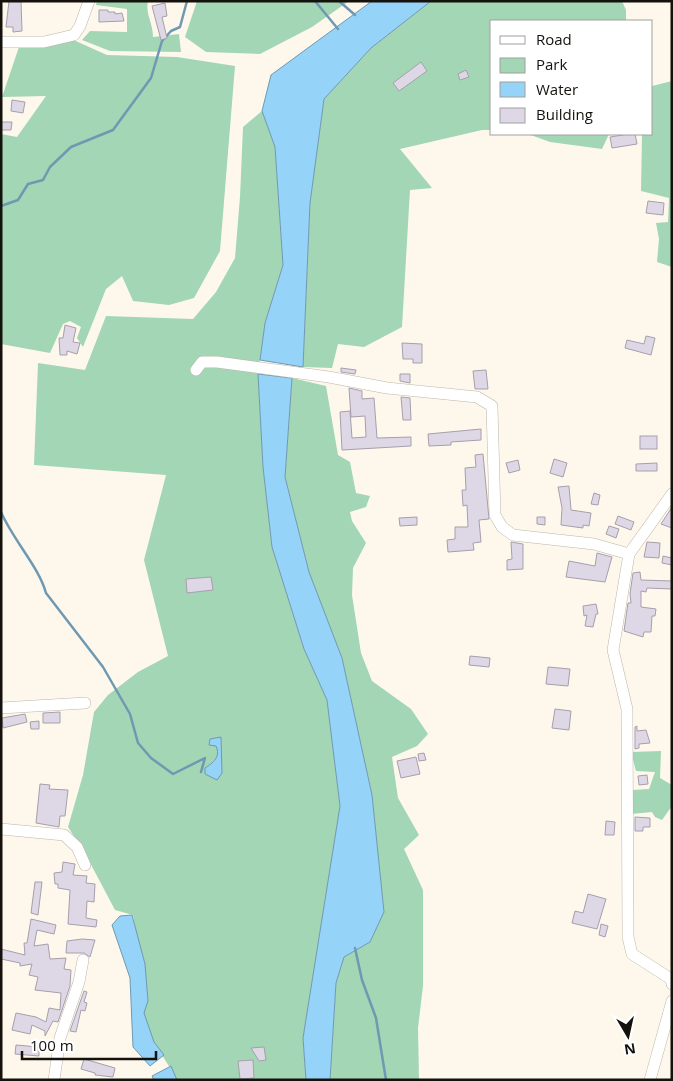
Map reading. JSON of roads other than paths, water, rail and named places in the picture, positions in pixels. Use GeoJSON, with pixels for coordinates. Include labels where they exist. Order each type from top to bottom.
{"type":"FeatureCollection","features":[{"type":"Feature","properties":{"kind":"street"},"geometry":{"type":"LineString","coordinates":[[1,42],[44,42],[60,40],[74,34],[80,26],[89,1]]}},
{"type":"Feature","properties":{"kind":"street"},"geometry":{"type":"LineString","coordinates":[[196,370],[202,362],[217,362],[329,376],[387,388],[477,397],[492,406],[495,514],[502,526],[513,535],[594,544],[629,554]]}},
{"type":"Feature","properties":{"kind":"street"},"geometry":{"type":"LineString","coordinates":[[672,494],[629,554],[613,650],[627,708],[628,938],[632,954],[671,980],[672,984]]}},
{"type":"Feature","properties":{"kind":"street"},"geometry":{"type":"LineString","coordinates":[[1,708],[85,704]]}},
{"type":"Feature","properties":{"kind":"street"},"geometry":{"type":"LineString","coordinates":[[1,829],[64,835],[77,847],[85,865]]}},
{"type":"Feature","properties":{"kind":"street"},"geometry":{"type":"LineString","coordinates":[[54,1080],[60,1038],[80,982],[83,960]]}},
{"type":"Feature","properties":{"kind":"street"},"geometry":{"type":"LineString","coordinates":[[650,1080],[672,1001]]}},
{"type":"Feature","properties":{"kind":"water"},"geometry":{"type":"Polygon","coordinates":[[[372,1],[431,1],[371,48],[324,99],[310,203],[303,367],[260,360],[265,323],[283,265],[275,147],[262,111],[271,75],[372,1]]]}},
{"type":"Feature","properties":{"kind":"water"},"geometry":{"type":"Polygon","coordinates":[[[258,374],[292,378],[285,477],[309,572],[342,658],[372,795],[384,912],[370,942],[344,957],[336,983],[330,1080],[306,1080],[303,1038],[340,806],[327,700],[304,649],[272,547],[263,467],[258,374]]]}},
{"type":"Feature","properties":{"kind":"water"},"geometry":{"type":"Polygon","coordinates":[[[221,737],[222,773],[217,780],[205,774],[205,768],[213,762],[218,753],[216,746],[209,745],[210,739],[221,737]]]}},
{"type":"Feature","properties":{"kind":"water"},"geometry":{"type":"Polygon","coordinates":[[[132,915],[145,964],[148,1001],[144,1013],[154,1042],[164,1055],[150,1066],[133,1047],[130,978],[112,925],[120,916],[132,915]]]}},
{"type":"Feature","properties":{"kind":"water"},"geometry":{"type":"Polygon","coordinates":[[[171,1066],[177,1080],[154,1080],[152,1076],[171,1066]]]}},
{"type":"Feature","properties":{"kind":"waterway"},"geometry":{"type":"LineString","coordinates":[[1,206],[18,200],[28,184],[43,180],[50,167],[71,147],[113,130],[151,78],[162,41],[171,31],[180,27],[187,1]]}},
{"type":"Feature","properties":{"kind":"waterway"},"geometry":{"type":"LineString","coordinates":[[315,1],[338,29]]}},
{"type":"Feature","properties":{"kind":"waterway"},"geometry":{"type":"LineString","coordinates":[[339,1],[355,15]]}},
{"type":"Feature","properties":{"kind":"waterway"},"geometry":{"type":"LineString","coordinates":[[1,512],[38,573],[46,593],[103,667],[130,714],[138,743],[151,758],[173,774],[205,758],[201,772]]}},
{"type":"Feature","properties":{"kind":"waterway"},"geometry":{"type":"LineString","coordinates":[[355,948],[362,980],[376,1018],[386,1080]]}}]}
